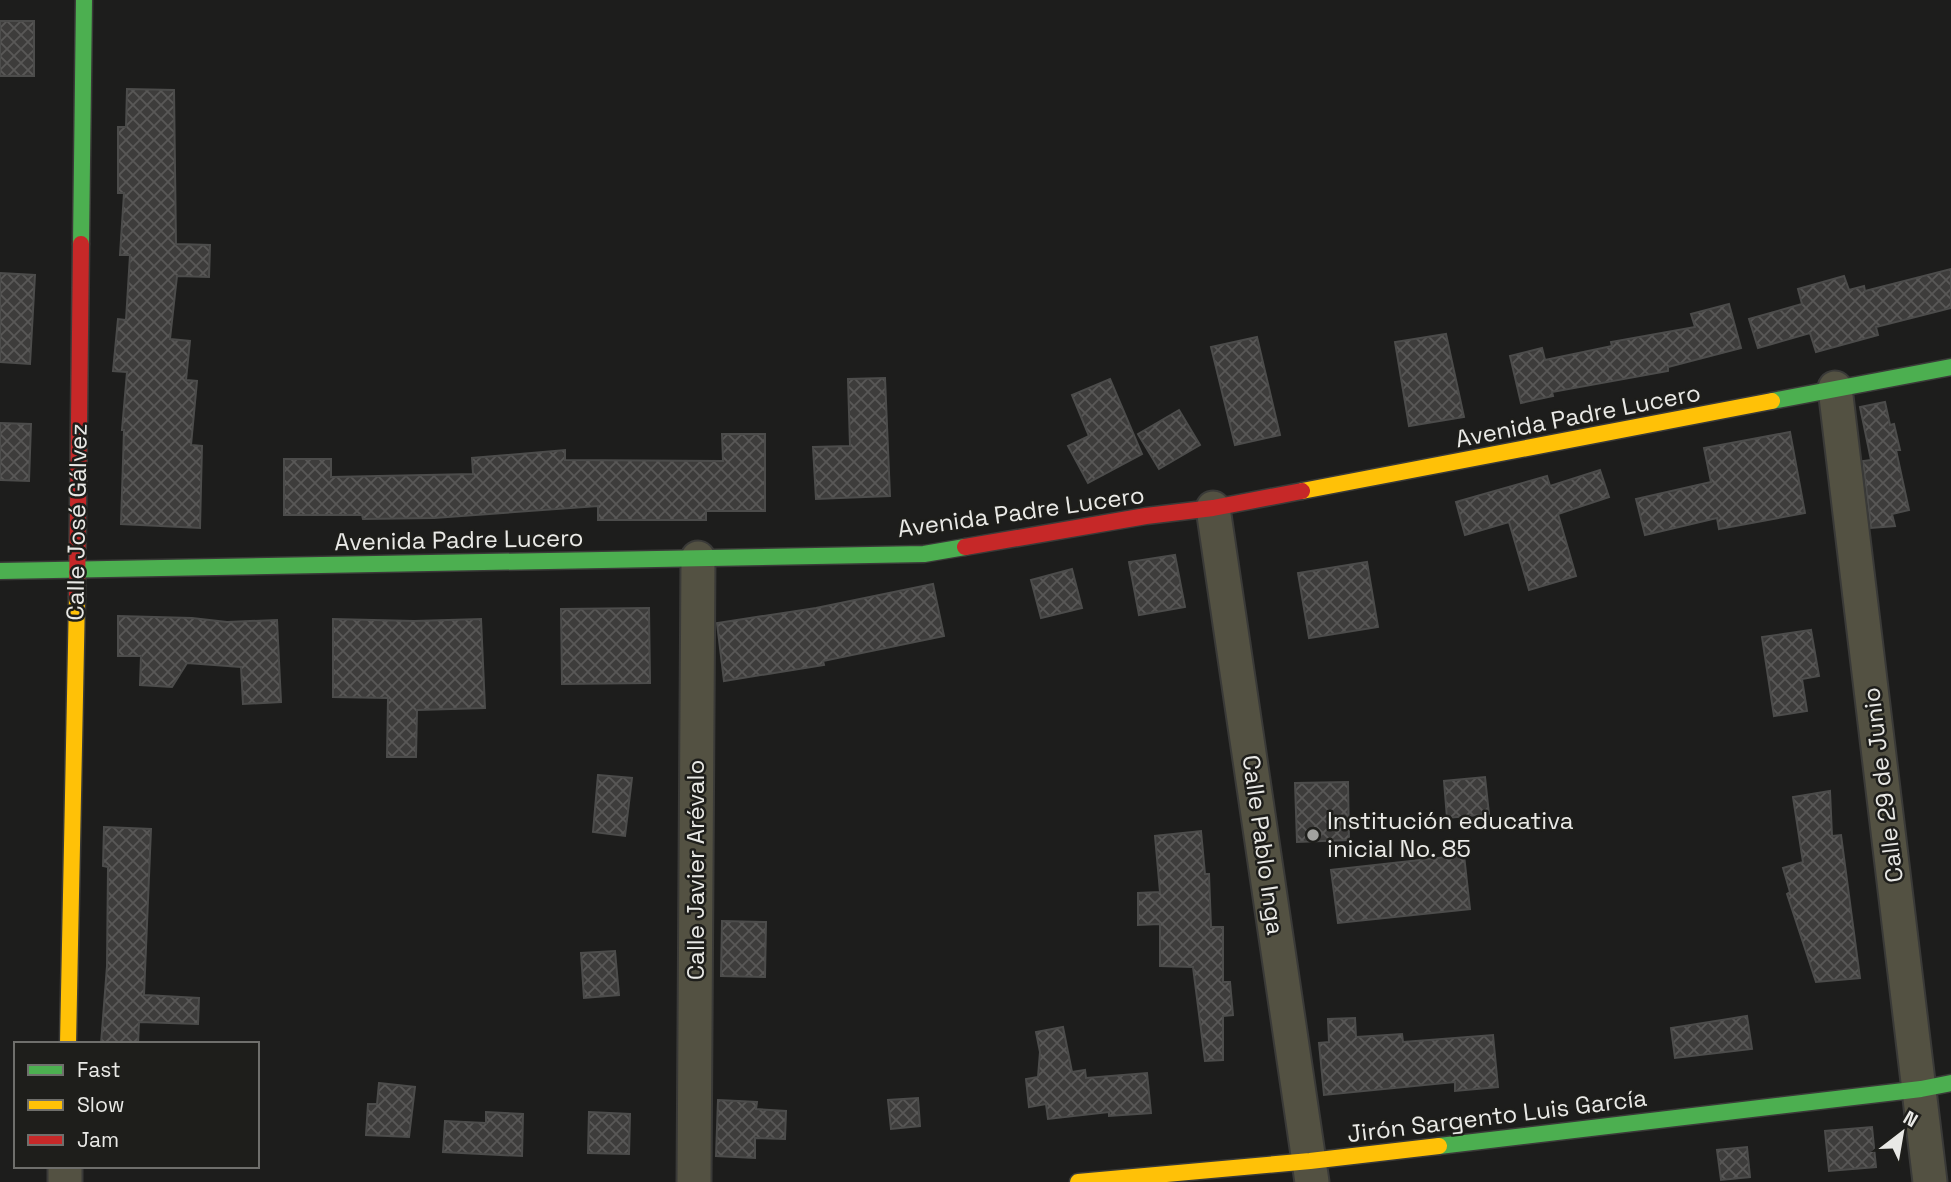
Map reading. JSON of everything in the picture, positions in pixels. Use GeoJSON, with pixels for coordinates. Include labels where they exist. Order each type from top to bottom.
{"type":"FeatureCollection","features":[{"type":"Feature","properties":{"kind":"street","name":"Calle José Gálvez"},"geometry":{"type":"LineString","coordinates":[[68,1042],[84,0]]}},
{"type":"Feature","properties":{"kind":"street","name":"Avenida Padre Lucero"},"geometry":{"type":"LineString","coordinates":[[0,571],[924,554],[1146,516],[1213,508],[1951,367]]}},
{"type":"Feature","properties":{"kind":"street","name":"Calle 29 de Junio"},"geometry":{"type":"LineString","coordinates":[[1835,388],[1936,1086],[1930,1182]]}},
{"type":"Feature","properties":{"kind":"street","name":"Calle Pablo Inga"},"geometry":{"type":"LineString","coordinates":[[1213,508],[1311,1171]]}},
{"type":"Feature","properties":{"kind":"street","name":"Calle Javier Arévalo"},"geometry":{"type":"LineString","coordinates":[[694,1182],[698,558]]}},
{"type":"Feature","properties":{"kind":"street","name":"Jirón Sargento Luis García"},"geometry":{"type":"LineString","coordinates":[[1078,1182],[1311,1171],[1936,1086]]}},
{"type":"Feature","properties":{"kind":"building"},"geometry":{"type":"Polygon","coordinates":[[[0,21],[34,21],[34,76],[0,76],[0,21]]]}},
{"type":"Feature","properties":{"kind":"building"},"geometry":{"type":"Polygon","coordinates":[[[127,89],[174,90],[176,244],[210,245],[209,277],[177,276],[170,339],[190,341],[186,380],[197,381],[191,445],[202,446],[200,528],[121,524],[122,430],[127,372],[113,371],[118,319],[126,320],[130,255],[120,255],[124,193],[118,193],[118,127],[126,127],[127,89]]]}},
{"type":"Feature","properties":{"kind":"building"},"geometry":{"type":"Polygon","coordinates":[[[1951,269],[1951,308],[1876,327],[1878,335],[1816,352],[1810,333],[1758,348],[1749,319],[1802,304],[1798,289],[1844,276],[1849,290],[1864,286],[1865,291],[1951,269]]]}},
{"type":"Feature","properties":{"kind":"building"},"geometry":{"type":"Polygon","coordinates":[[[0,273],[35,275],[30,364],[0,362],[0,273]]]}},
{"type":"Feature","properties":{"kind":"building"},"geometry":{"type":"Polygon","coordinates":[[[1729,304],[1741,348],[1668,367],[1668,371],[1552,392],[1553,396],[1521,403],[1510,356],[1542,348],[1545,360],[1612,346],[1611,342],[1695,327],[1691,314],[1729,304]]]}},
{"type":"Feature","properties":{"kind":"building"},"geometry":{"type":"Polygon","coordinates":[[[1446,334],[1464,417],[1409,426],[1395,342],[1446,334]]]}},
{"type":"Feature","properties":{"kind":"building"},"geometry":{"type":"Polygon","coordinates":[[[1257,337],[1280,435],[1235,445],[1211,347],[1257,337]]]}},
{"type":"Feature","properties":{"kind":"building"},"geometry":{"type":"Polygon","coordinates":[[[885,378],[890,496],[816,499],[813,447],[850,446],[848,379],[885,378]]]}},
{"type":"Feature","properties":{"kind":"building"},"geometry":{"type":"Polygon","coordinates":[[[1110,379],[1142,454],[1088,483],[1068,446],[1089,436],[1072,395],[1110,379]]]}},
{"type":"Feature","properties":{"kind":"building"},"geometry":{"type":"Polygon","coordinates":[[[1885,402],[1900,450],[1896,450],[1909,510],[1892,514],[1895,526],[1871,528],[1863,461],[1871,460],[1860,407],[1885,402]]]}},
{"type":"Feature","properties":{"kind":"building"},"geometry":{"type":"Polygon","coordinates":[[[1179,410],[1200,445],[1159,469],[1138,434],[1179,410]]]}},
{"type":"Feature","properties":{"kind":"building"},"geometry":{"type":"Polygon","coordinates":[[[0,423],[31,424],[29,481],[0,480],[0,423]]]}},
{"type":"Feature","properties":{"kind":"building"},"geometry":{"type":"Polygon","coordinates":[[[1790,432],[1805,513],[1719,529],[1717,518],[1645,535],[1636,499],[1711,482],[1704,448],[1790,432]]]}},
{"type":"Feature","properties":{"kind":"building"},"geometry":{"type":"Polygon","coordinates":[[[722,434],[765,434],[765,511],[706,511],[706,520],[598,520],[598,506],[434,518],[363,519],[362,515],[284,515],[284,459],[331,459],[331,477],[473,474],[472,458],[565,450],[565,460],[723,461],[722,434]]]}},
{"type":"Feature","properties":{"kind":"building"},"geometry":{"type":"Polygon","coordinates":[[[1600,470],[1609,497],[1558,514],[1576,576],[1529,590],[1509,522],[1465,535],[1456,502],[1547,476],[1550,486],[1600,470]]]}},
{"type":"Feature","properties":{"kind":"building"},"geometry":{"type":"Polygon","coordinates":[[[1175,555],[1185,607],[1139,615],[1129,562],[1175,555]]]}},
{"type":"Feature","properties":{"kind":"building"},"geometry":{"type":"Polygon","coordinates":[[[1367,562],[1378,627],[1309,638],[1298,573],[1367,562]]]}},
{"type":"Feature","properties":{"kind":"building"},"geometry":{"type":"Polygon","coordinates":[[[1072,569],[1082,608],[1041,618],[1031,580],[1072,569]]]}},
{"type":"Feature","properties":{"kind":"building"},"geometry":{"type":"Polygon","coordinates":[[[933,584],[944,636],[823,661],[824,665],[724,681],[717,623],[816,608],[933,584]]]}},
{"type":"Feature","properties":{"kind":"building"},"geometry":{"type":"Polygon","coordinates":[[[649,608],[650,683],[562,684],[561,609],[649,608]]]}},
{"type":"Feature","properties":{"kind":"building"},"geometry":{"type":"Polygon","coordinates":[[[118,616],[227,622],[277,620],[281,702],[243,704],[241,667],[187,663],[172,687],[140,685],[141,656],[118,656],[118,616]]]}},
{"type":"Feature","properties":{"kind":"building"},"geometry":{"type":"Polygon","coordinates":[[[333,619],[481,619],[485,708],[417,710],[416,757],[387,757],[388,698],[333,697],[333,619]]]}},
{"type":"Feature","properties":{"kind":"building"},"geometry":{"type":"Polygon","coordinates":[[[1811,630],[1819,676],[1802,679],[1807,711],[1774,716],[1762,637],[1811,630]]]}},
{"type":"Feature","properties":{"kind":"building"},"geometry":{"type":"Polygon","coordinates":[[[598,775],[632,778],[625,836],[593,832],[598,775]]]}},
{"type":"Feature","properties":{"kind":"building"},"geometry":{"type":"Polygon","coordinates":[[[1485,777],[1489,814],[1447,818],[1444,781],[1485,777]]]}},
{"type":"Feature","properties":{"kind":"building"},"geometry":{"type":"Polygon","coordinates":[[[1348,782],[1349,840],[1297,842],[1295,783],[1348,782]]]}},
{"type":"Feature","properties":{"kind":"building"},"geometry":{"type":"Polygon","coordinates":[[[1830,791],[1832,836],[1841,835],[1860,978],[1816,982],[1787,894],[1790,892],[1783,868],[1803,862],[1793,797],[1830,791]]]}},
{"type":"Feature","properties":{"kind":"building"},"geometry":{"type":"Polygon","coordinates":[[[104,827],[151,829],[144,995],[199,998],[198,1024],[139,1022],[138,1042],[101,1042],[107,966],[108,867],[103,866],[104,827]]]}},
{"type":"Feature","properties":{"kind":"building"},"geometry":{"type":"Polygon","coordinates":[[[1201,831],[1205,874],[1209,874],[1211,927],[1223,927],[1223,982],[1230,982],[1233,1015],[1223,1016],[1223,1060],[1205,1061],[1193,967],[1160,966],[1160,924],[1138,925],[1138,893],[1160,892],[1155,836],[1201,831]]]}},
{"type":"Feature","properties":{"kind":"building"},"geometry":{"type":"Polygon","coordinates":[[[1464,855],[1470,909],[1338,923],[1331,870],[1464,855]]]}},
{"type":"Feature","properties":{"kind":"building"},"geometry":{"type":"Polygon","coordinates":[[[722,921],[766,922],[765,977],[721,976],[722,921]]]}},
{"type":"Feature","properties":{"kind":"building"},"geometry":{"type":"Polygon","coordinates":[[[615,951],[619,995],[584,998],[581,953],[615,951]]]}},
{"type":"Feature","properties":{"kind":"building"},"geometry":{"type":"Polygon","coordinates":[[[1747,1016],[1752,1049],[1675,1058],[1671,1028],[1747,1016]]]}},
{"type":"Feature","properties":{"kind":"building"},"geometry":{"type":"Polygon","coordinates":[[[1355,1018],[1356,1037],[1402,1034],[1403,1042],[1493,1035],[1498,1087],[1455,1091],[1455,1082],[1324,1095],[1319,1043],[1329,1042],[1328,1019],[1355,1018]]]}},
{"type":"Feature","properties":{"kind":"building"},"geometry":{"type":"Polygon","coordinates":[[[1063,1027],[1072,1072],[1085,1070],[1086,1078],[1147,1073],[1151,1113],[1109,1116],[1109,1112],[1048,1119],[1046,1104],[1029,1107],[1026,1079],[1038,1077],[1040,1052],[1036,1032],[1063,1027]]]}},
{"type":"Feature","properties":{"kind":"building"},"geometry":{"type":"Polygon","coordinates":[[[379,1083],[415,1087],[409,1137],[366,1135],[368,1104],[377,1104],[379,1083]]]}},
{"type":"Feature","properties":{"kind":"building"},"geometry":{"type":"Polygon","coordinates":[[[918,1098],[920,1126],[891,1129],[888,1100],[918,1098]]]}},
{"type":"Feature","properties":{"kind":"building"},"geometry":{"type":"Polygon","coordinates":[[[718,1100],[757,1102],[756,1109],[786,1111],[785,1139],[755,1138],[755,1158],[716,1156],[718,1100]]]}},
{"type":"Feature","properties":{"kind":"building"},"geometry":{"type":"Polygon","coordinates":[[[486,1112],[523,1114],[522,1156],[443,1152],[445,1121],[486,1123],[486,1112]]]}},
{"type":"Feature","properties":{"kind":"building"},"geometry":{"type":"Polygon","coordinates":[[[589,1112],[630,1114],[629,1154],[588,1153],[589,1112]]]}},
{"type":"Feature","properties":{"kind":"building"},"geometry":{"type":"Polygon","coordinates":[[[1872,1127],[1876,1167],[1829,1171],[1825,1131],[1872,1127]]]}},
{"type":"Feature","properties":{"kind":"building"},"geometry":{"type":"Polygon","coordinates":[[[1747,1147],[1750,1177],[1721,1180],[1717,1150],[1747,1147]]]}},
{"type":"Feature","properties":{"kind":"traffic: fast"},"geometry":{"type":"LineString","coordinates":[[81,244],[84,0]]}},
{"type":"Feature","properties":{"kind":"traffic: fast"},"geometry":{"type":"LineString","coordinates":[[1772,401],[1951,367]]}},
{"type":"Feature","properties":{"kind":"traffic: fast"},"geometry":{"type":"LineString","coordinates":[[0,571],[924,554],[965,547]]}},
{"type":"Feature","properties":{"kind":"traffic: fast"},"geometry":{"type":"LineString","coordinates":[[1439,1146],[1921,1089],[1951,1083]]}},
{"type":"Feature","properties":{"kind":"traffic: slow"},"geometry":{"type":"LineString","coordinates":[[1302,491],[1772,401]]}},
{"type":"Feature","properties":{"kind":"traffic: slow"},"geometry":{"type":"LineString","coordinates":[[68,1042],[77,597]]}},
{"type":"Feature","properties":{"kind":"traffic: slow"},"geometry":{"type":"LineString","coordinates":[[1078,1182],[1310,1161],[1439,1146]]}},
{"type":"Feature","properties":{"kind":"traffic: jam"},"geometry":{"type":"LineString","coordinates":[[77,597],[81,244]]}},
{"type":"Feature","properties":{"kind":"traffic: jam"},"geometry":{"type":"LineString","coordinates":[[965,547],[1146,516],[1213,508],[1302,491]]}},
{"type":"Feature","properties":{"kind":"place","name":"Institución educativa inicial No. 85"},"geometry":{"type":"Point","coordinates":[1313,835]}}]}
